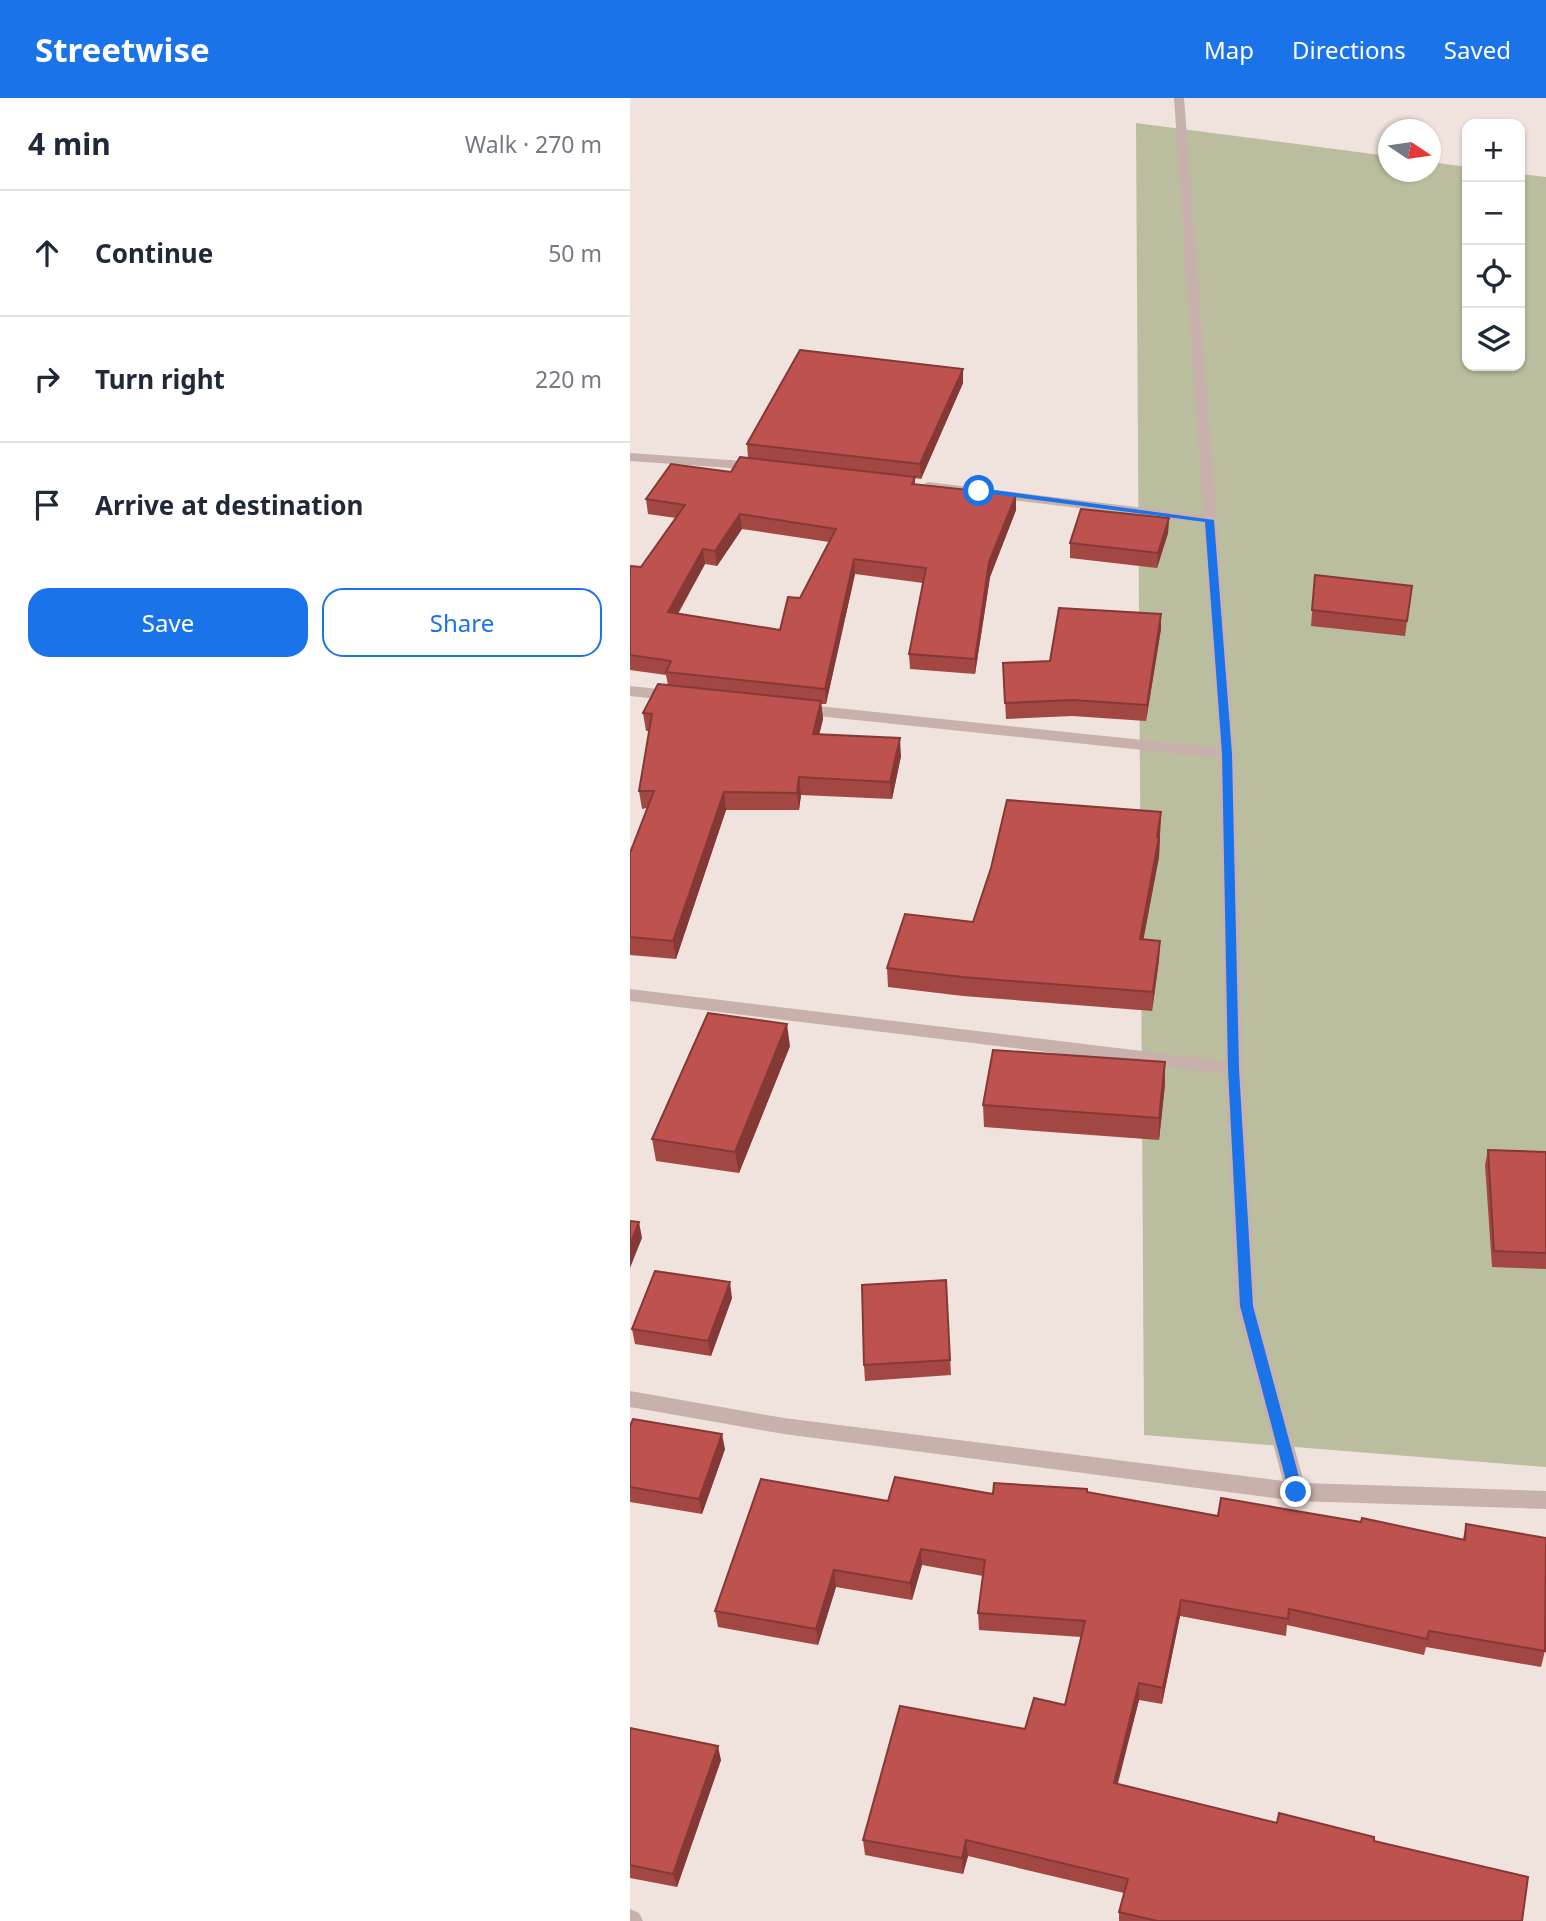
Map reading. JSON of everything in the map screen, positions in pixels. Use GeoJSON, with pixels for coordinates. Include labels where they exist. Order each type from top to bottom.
{"type":"FeatureCollection","features":[{"type":"Feature","properties":{"kind":"street"},"geometry":{"type":"LineString","coordinates":[[1179,98],[1227,754],[1234,1069],[1247,1306],[1296,1492]]}},
{"type":"Feature","properties":{"kind":"street"},"geometry":{"type":"LineString","coordinates":[[630,457],[776,469]]}},
{"type":"Feature","properties":{"kind":"street"},"geometry":{"type":"LineString","coordinates":[[916,485],[1209,520]]}},
{"type":"Feature","properties":{"kind":"street"},"geometry":{"type":"LineString","coordinates":[[630,691],[699,698]]}},
{"type":"Feature","properties":{"kind":"street"},"geometry":{"type":"LineString","coordinates":[[783,707],[1227,754]]}},
{"type":"Feature","properties":{"kind":"street"},"geometry":{"type":"LineString","coordinates":[[630,995],[1234,1069]]}},
{"type":"Feature","properties":{"kind":"street"},"geometry":{"type":"LineString","coordinates":[[630,1399],[784,1426],[1296,1492],[1546,1500]]}},
{"type":"Feature","properties":{"kind":"green space"},"geometry":{"type":"Polygon","coordinates":[[[1136,123],[1378,155],[1378,182],[1441,182],[1441,163],[1462,166],[1462,371],[1525,371],[1525,175],[1546,177],[1546,1467],[1144,1435],[1136,123]]]}},
{"type":"Feature","properties":{"kind":"building"},"geometry":{"type":"Polygon","coordinates":[[[800,350],[963,369],[920,464],[747,444],[800,350]]]}},
{"type":"Feature","properties":{"kind":"building"},"geometry":{"type":"Polygon","coordinates":[[[740,457],[915,477],[912,484],[1016,495],[989,562],[975,659],[909,654],[926,568],[854,559],[825,689],[666,672],[671,661],[630,655],[630,567],[641,567],[685,505],[646,499],[671,464],[731,472],[740,457]],[[740,514],[715,551],[703,549],[668,612],[780,630],[788,597],[800,598],[836,529],[740,514]]]}},
{"type":"Feature","properties":{"kind":"building"},"geometry":{"type":"Polygon","coordinates":[[[1081,509],[1169,518],[1158,553],[1070,543],[1081,509]]]}},
{"type":"Feature","properties":{"kind":"building"},"geometry":{"type":"Polygon","coordinates":[[[1315,575],[1412,586],[1407,621],[1312,610],[1315,575]]]}},
{"type":"Feature","properties":{"kind":"building"},"geometry":{"type":"Polygon","coordinates":[[[1059,608],[1161,614],[1147,705],[1072,700],[1005,703],[1003,663],[1050,661],[1059,608]]]}},
{"type":"Feature","properties":{"kind":"building"},"geometry":{"type":"Polygon","coordinates":[[[658,684],[821,701],[813,734],[900,738],[890,782],[799,777],[797,793],[724,792],[673,941],[630,937],[630,853],[654,791],[639,791],[652,714],[643,713],[658,684]]]}},
{"type":"Feature","properties":{"kind":"building"},"geometry":{"type":"Polygon","coordinates":[[[1007,800],[1161,812],[1159,837],[1140,939],[1160,941],[1153,992],[962,977],[887,968],[905,914],[973,922],[991,868],[1007,800]]]}},
{"type":"Feature","properties":{"kind":"building"},"geometry":{"type":"Polygon","coordinates":[[[708,1013],[787,1024],[735,1152],[652,1139],[708,1013]]]}},
{"type":"Feature","properties":{"kind":"building"},"geometry":{"type":"Polygon","coordinates":[[[993,1050],[1165,1062],[1159,1118],[983,1105],[993,1050]]]}},
{"type":"Feature","properties":{"kind":"building"},"geometry":{"type":"Polygon","coordinates":[[[1488,1150],[1546,1152],[1546,1253],[1494,1251],[1488,1150]]]}},
{"type":"Feature","properties":{"kind":"building"},"geometry":{"type":"Polygon","coordinates":[[[630,1221],[639,1222],[630,1245],[630,1221]]]}},
{"type":"Feature","properties":{"kind":"building"},"geometry":{"type":"Polygon","coordinates":[[[655,1271],[730,1282],[708,1341],[632,1329],[655,1271]]]}},
{"type":"Feature","properties":{"kind":"building"},"geometry":{"type":"Polygon","coordinates":[[[946,1280],[950,1360],[864,1365],[862,1285],[946,1280]]]}},
{"type":"Feature","properties":{"kind":"building"},"geometry":{"type":"Polygon","coordinates":[[[633,1419],[722,1434],[699,1499],[630,1487],[630,1426],[633,1419]]]}},
{"type":"Feature","properties":{"kind":"building"},"geometry":{"type":"Polygon","coordinates":[[[895,1477],[993,1494],[994,1483],[1087,1489],[1087,1492],[1218,1516],[1221,1498],[1361,1522],[1362,1518],[1465,1540],[1466,1524],[1546,1538],[1545,1651],[1429,1631],[1427,1639],[1289,1609],[1288,1619],[1181,1600],[1163,1688],[1139,1683],[1114,1783],[1277,1823],[1279,1813],[1374,1837],[1374,1841],[1528,1877],[1522,1921],[1157,1921],[1119,1912],[1128,1879],[966,1840],[962,1858],[863,1840],[900,1706],[1025,1729],[1034,1698],[1065,1705],[1085,1621],[978,1613],[985,1560],[921,1549],[910,1583],[834,1570],[816,1629],[715,1611],[761,1479],[888,1501],[895,1477]]]}},
{"type":"Feature","properties":{"kind":"building"},"geometry":{"type":"Polygon","coordinates":[[[630,1728],[718,1746],[673,1874],[630,1865],[630,1728]]]}},
{"type":"Feature","properties":{"kind":"route"},"geometry":{"type":"LineString","coordinates":[[979,491],[1209,520],[1227,754],[1234,1069],[1247,1306],[1296,1492]]}}]}
